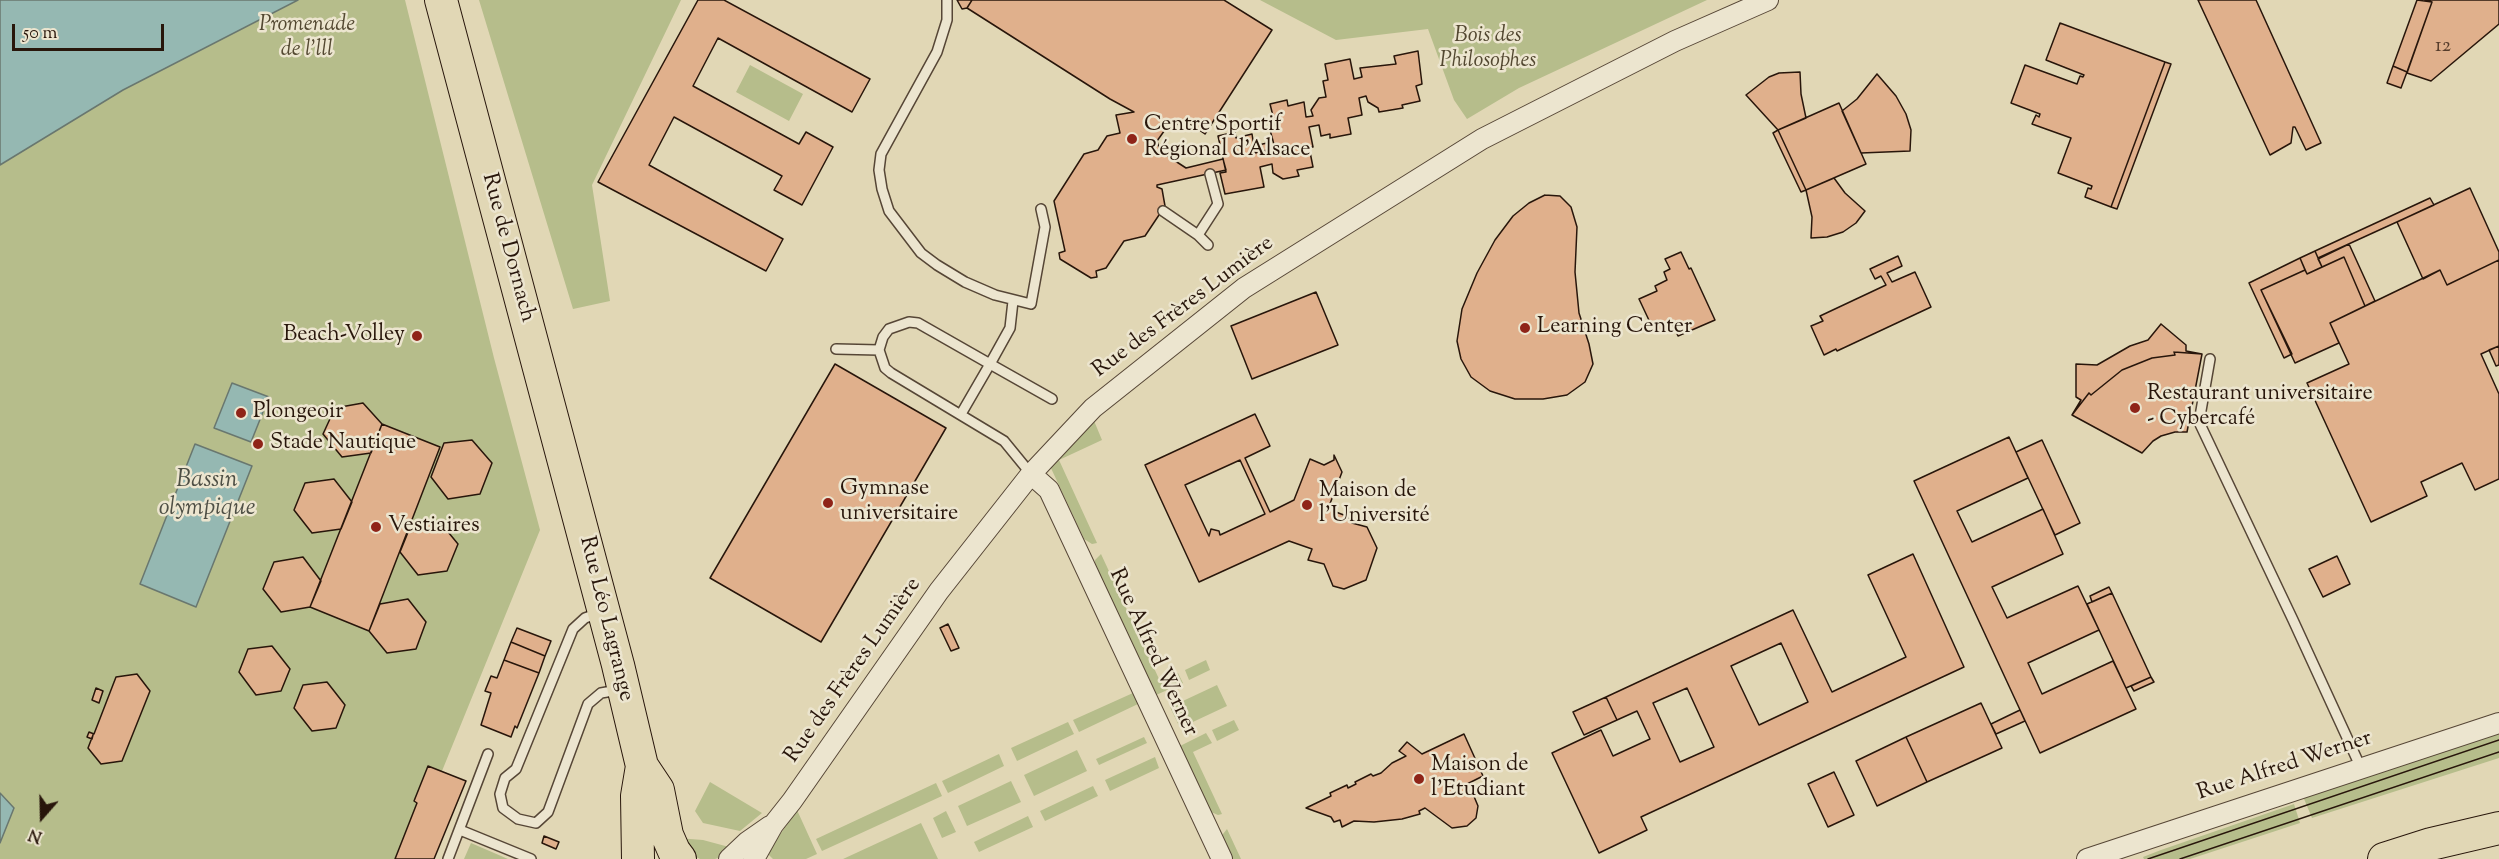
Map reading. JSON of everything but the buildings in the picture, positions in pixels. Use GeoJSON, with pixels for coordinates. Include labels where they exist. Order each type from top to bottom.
{"type":"FeatureCollection","features":[{"type":"Feature","properties":{"kind":"main road","name":"Rue de Dornach"},"geometry":{"type":"LineString","coordinates":[[441,0],[573,496]]}},
{"type":"Feature","properties":{"kind":"main road","name":"Rue Léo Lagrange"},"geometry":{"type":"LineString","coordinates":[[573,496],[604,605],[639,754],[658,790],[667,835],[680,859]]}},
{"type":"Feature","properties":{"kind":"main road","name":"Rue Léo Lagrange"},"geometry":{"type":"LineString","coordinates":[[638,859],[639,754]]}},
{"type":"Feature","properties":{"kind":"main road"},"geometry":{"type":"LineString","coordinates":[[2384,859],[2431,844],[2499,828]]}},
{"type":"Feature","properties":{"kind":"street","name":"Rue des Frères Lumière"},"geometry":{"type":"LineString","coordinates":[[754,859],[773,825],[939,591],[1031,474],[1093,408],[1253,282],[1381,200],[1510,123],[1674,41],[1768,0]]}},
{"type":"Feature","properties":{"kind":"street","name":"Rue Alfred Werner"},"geometry":{"type":"LineString","coordinates":[[1031,474],[1049,490],[1222,859]]}},
{"type":"Feature","properties":{"kind":"street","name":"Rue Alfred Werner"},"geometry":{"type":"LineString","coordinates":[[2087,859],[2499,723]]}},
{"type":"Feature","properties":{"kind":"street","name":"Rue des Frères Lumière"},"geometry":{"type":"LineString","coordinates":[[729,859],[747,842],[773,825]]}},
{"type":"Feature","properties":{"kind":"lane"},"geometry":{"type":"LineString","coordinates":[[947,0],[947,20],[937,52],[881,154],[879,170],[882,189],[890,211],[921,253],[965,282],[1014,301],[1031,304],[1045,227],[1041,209]]}},
{"type":"Feature","properties":{"kind":"lane"},"geometry":{"type":"LineString","coordinates":[[1198,235],[1218,204],[1210,174]]}},
{"type":"Feature","properties":{"kind":"lane"},"geometry":{"type":"LineString","coordinates":[[1163,212],[1198,235],[1208,245]]}},
{"type":"Feature","properties":{"kind":"lane"},"geometry":{"type":"LineString","coordinates":[[961,414],[1010,328],[1014,301]]}},
{"type":"Feature","properties":{"kind":"lane"},"geometry":{"type":"LineString","coordinates":[[1031,474],[1004,441],[885,368],[879,350],[883,337],[889,329],[909,322],[918,323],[1052,399]]}},
{"type":"Feature","properties":{"kind":"lane"},"geometry":{"type":"LineString","coordinates":[[836,349],[879,350]]}},
{"type":"Feature","properties":{"kind":"lane"},"geometry":{"type":"LineString","coordinates":[[2210,359],[2199,422],[2294,620],[2361,768]]}},
{"type":"Feature","properties":{"kind":"lane"},"geometry":{"type":"LineString","coordinates":[[604,605],[573,629],[516,769],[505,778],[500,794],[503,808],[518,819],[536,823],[548,812],[588,704],[601,693],[624,689]]}},
{"type":"Feature","properties":{"kind":"lane"},"geometry":{"type":"LineString","coordinates":[[448,859],[488,754]]}},
{"type":"Feature","properties":{"kind":"lane"},"geometry":{"type":"LineString","coordinates":[[459,830],[531,859]]}},
{"type":"Feature","properties":{"kind":"green space","name":"Stade Nautique"},"geometry":{"type":"Polygon","coordinates":[[[298,0],[405,0],[494,358],[540,530],[442,771],[466,781],[434,859],[0,859],[0,165],[123,90],[298,0]]]}},
{"type":"Feature","properties":{"kind":"green space"},"geometry":{"type":"Polygon","coordinates":[[[479,0],[681,0],[592,185],[610,301],[573,309],[479,0]]]}},
{"type":"Feature","properties":{"kind":"green space","name":"Bois des Philosophes"},"geometry":{"type":"Polygon","coordinates":[[[1260,0],[1707,0],[1519,88],[1467,119],[1454,100],[1428,29],[1336,40],[1260,0]]]}},
{"type":"Feature","properties":{"kind":"green space"},"geometry":{"type":"Polygon","coordinates":[[[750,65],[803,94],[789,121],[736,92],[750,65]]]}},
{"type":"Feature","properties":{"kind":"green space"},"geometry":{"type":"Polygon","coordinates":[[[1092,416],[1102,440],[1059,460],[1097,543],[1092,544],[1084,539],[1050,466],[1092,416]]]}},
{"type":"Feature","properties":{"kind":"green space"},"geometry":{"type":"Polygon","coordinates":[[[1101,554],[1160,681],[1178,673],[1183,683],[1156,695],[1095,566],[1095,560],[1101,554]]]}},
{"type":"Feature","properties":{"kind":"green space"},"geometry":{"type":"Polygon","coordinates":[[[1206,660],[1210,670],[1189,680],[1185,670],[1206,660]]]}},
{"type":"Feature","properties":{"kind":"green space"},"geometry":{"type":"Polygon","coordinates":[[[1217,685],[1227,706],[1180,728],[1170,707],[1217,685]]]}},
{"type":"Feature","properties":{"kind":"green space"},"geometry":{"type":"Polygon","coordinates":[[[1133,693],[1138,704],[1079,732],[1073,720],[1133,693]]]}},
{"type":"Feature","properties":{"kind":"green space"},"geometry":{"type":"Polygon","coordinates":[[[1234,720],[1239,730],[1217,741],[1212,730],[1234,720]]]}},
{"type":"Feature","properties":{"kind":"green space"},"geometry":{"type":"Polygon","coordinates":[[[1068,722],[1074,734],[1017,761],[1011,748],[1068,722]]]}},
{"type":"Feature","properties":{"kind":"green space"},"geometry":{"type":"Polygon","coordinates":[[[2499,731],[2499,758],[2312,818],[2302,794],[2499,731]]]}},
{"type":"Feature","properties":{"kind":"green space"},"geometry":{"type":"Polygon","coordinates":[[[1206,733],[1212,743],[1193,752],[1222,814],[1218,815],[1211,812],[1180,746],[1206,733]]]}},
{"type":"Feature","properties":{"kind":"green space"},"geometry":{"type":"Polygon","coordinates":[[[1144,737],[1147,743],[1099,765],[1096,759],[1144,737]]]}},
{"type":"Feature","properties":{"kind":"green space"},"geometry":{"type":"Polygon","coordinates":[[[1077,750],[1087,771],[1034,796],[1024,775],[1077,750]]]}},
{"type":"Feature","properties":{"kind":"green space"},"geometry":{"type":"Polygon","coordinates":[[[999,754],[1004,766],[948,793],[942,781],[999,754]]]}},
{"type":"Feature","properties":{"kind":"green space"},"geometry":{"type":"Polygon","coordinates":[[[1155,757],[1159,768],[1110,791],[1105,780],[1155,757]]]}},
{"type":"Feature","properties":{"kind":"green space"},"geometry":{"type":"Polygon","coordinates":[[[1011,781],[1021,802],[967,826],[958,806],[1011,781]]]}},
{"type":"Feature","properties":{"kind":"green space"},"geometry":{"type":"Polygon","coordinates":[[[710,782],[762,813],[740,831],[703,823],[695,811],[710,782]]]}},
{"type":"Feature","properties":{"kind":"green space"},"geometry":{"type":"Polygon","coordinates":[[[936,783],[942,796],[822,851],[816,839],[936,783]]]}},
{"type":"Feature","properties":{"kind":"green space"},"geometry":{"type":"Polygon","coordinates":[[[1093,786],[1098,796],[1045,821],[1040,811],[1093,786]]]}},
{"type":"Feature","properties":{"kind":"green space"},"geometry":{"type":"Polygon","coordinates":[[[2294,804],[2300,823],[2190,859],[2144,859],[2143,857],[2161,850],[2294,804]]]}},
{"type":"Feature","properties":{"kind":"green space"},"geometry":{"type":"Polygon","coordinates":[[[797,810],[817,854],[806,859],[773,859],[767,853],[797,810]]]}},
{"type":"Feature","properties":{"kind":"green space"},"geometry":{"type":"Polygon","coordinates":[[[946,811],[956,832],[942,838],[933,818],[946,811]]]}},
{"type":"Feature","properties":{"kind":"green space"},"geometry":{"type":"Polygon","coordinates":[[[1028,816],[1033,827],[979,852],[974,842],[1028,816]]]}},
{"type":"Feature","properties":{"kind":"green space"},"geometry":{"type":"Polygon","coordinates":[[[921,823],[938,859],[843,859],[921,823]]]}},
{"type":"Feature","properties":{"kind":"green space"},"geometry":{"type":"Polygon","coordinates":[[[1227,829],[1241,859],[1232,859],[1223,838],[1227,829]]]}},
{"type":"Feature","properties":{"kind":"green space"},"geometry":{"type":"Polygon","coordinates":[[[677,838],[703,840],[729,847],[721,857],[700,859],[690,854],[677,838]]]}},
{"type":"Feature","properties":{"kind":"green space"},"geometry":{"type":"Polygon","coordinates":[[[471,843],[508,859],[464,859],[471,843]]]}},
{"type":"Feature","properties":{"kind":"water"},"geometry":{"type":"Polygon","coordinates":[[[0,0],[298,0],[123,90],[0,165],[0,0]]]}},
{"type":"Feature","properties":{"kind":"water","name":"Plongeoir"},"geometry":{"type":"Polygon","coordinates":[[[232,383],[269,397],[251,442],[214,428],[232,383]]]}},
{"type":"Feature","properties":{"kind":"water","name":"Bassin olympique"},"geometry":{"type":"Polygon","coordinates":[[[195,444],[252,466],[196,607],[140,584],[195,444]]]}},
{"type":"Feature","properties":{"kind":"water"},"geometry":{"type":"Polygon","coordinates":[[[0,793],[14,808],[0,843],[0,793]]]}},
{"type":"Feature","properties":{"kind":"tram line"},"geometry":{"type":"LineString","coordinates":[[2148,859],[2499,740]]}},
{"type":"Feature","properties":{"kind":"tram line"},"geometry":{"type":"LineString","coordinates":[[2180,859],[2499,752]]}},
{"type":"Feature","properties":{"kind":"place","name":"Centre Sportif Régional d'Alsace"},"geometry":{"type":"Point","coordinates":[1132,139]}},
{"type":"Feature","properties":{"kind":"place","name":"Learning Center"},"geometry":{"type":"Point","coordinates":[1525,328]}},
{"type":"Feature","properties":{"kind":"place","name":"Beach-Volley"},"geometry":{"type":"Point","coordinates":[417,336]}},
{"type":"Feature","properties":{"kind":"place","name":"Restaurant universitaire - Cybercafé"},"geometry":{"type":"Point","coordinates":[2135,408]}},
{"type":"Feature","properties":{"kind":"place","name":"Plongeoir"},"geometry":{"type":"Point","coordinates":[241,413]}},
{"type":"Feature","properties":{"kind":"place","name":"Stade Nautique"},"geometry":{"type":"Point","coordinates":[258,444]}},
{"type":"Feature","properties":{"kind":"place","name":"Gymnase universitaire"},"geometry":{"type":"Point","coordinates":[828,503]}},
{"type":"Feature","properties":{"kind":"place","name":"Maison de l'Université"},"geometry":{"type":"Point","coordinates":[1307,505]}},
{"type":"Feature","properties":{"kind":"place","name":"Vestiaires"},"geometry":{"type":"Point","coordinates":[376,527]}},
{"type":"Feature","properties":{"kind":"place","name":"Maison de l’Etudiant"},"geometry":{"type":"Point","coordinates":[1419,779]}},
{"type":"Feature","properties":{"kind":"park label","name":"Promenade de l'lll"},"geometry":{"type":"Point","coordinates":[307,38]}}]}
